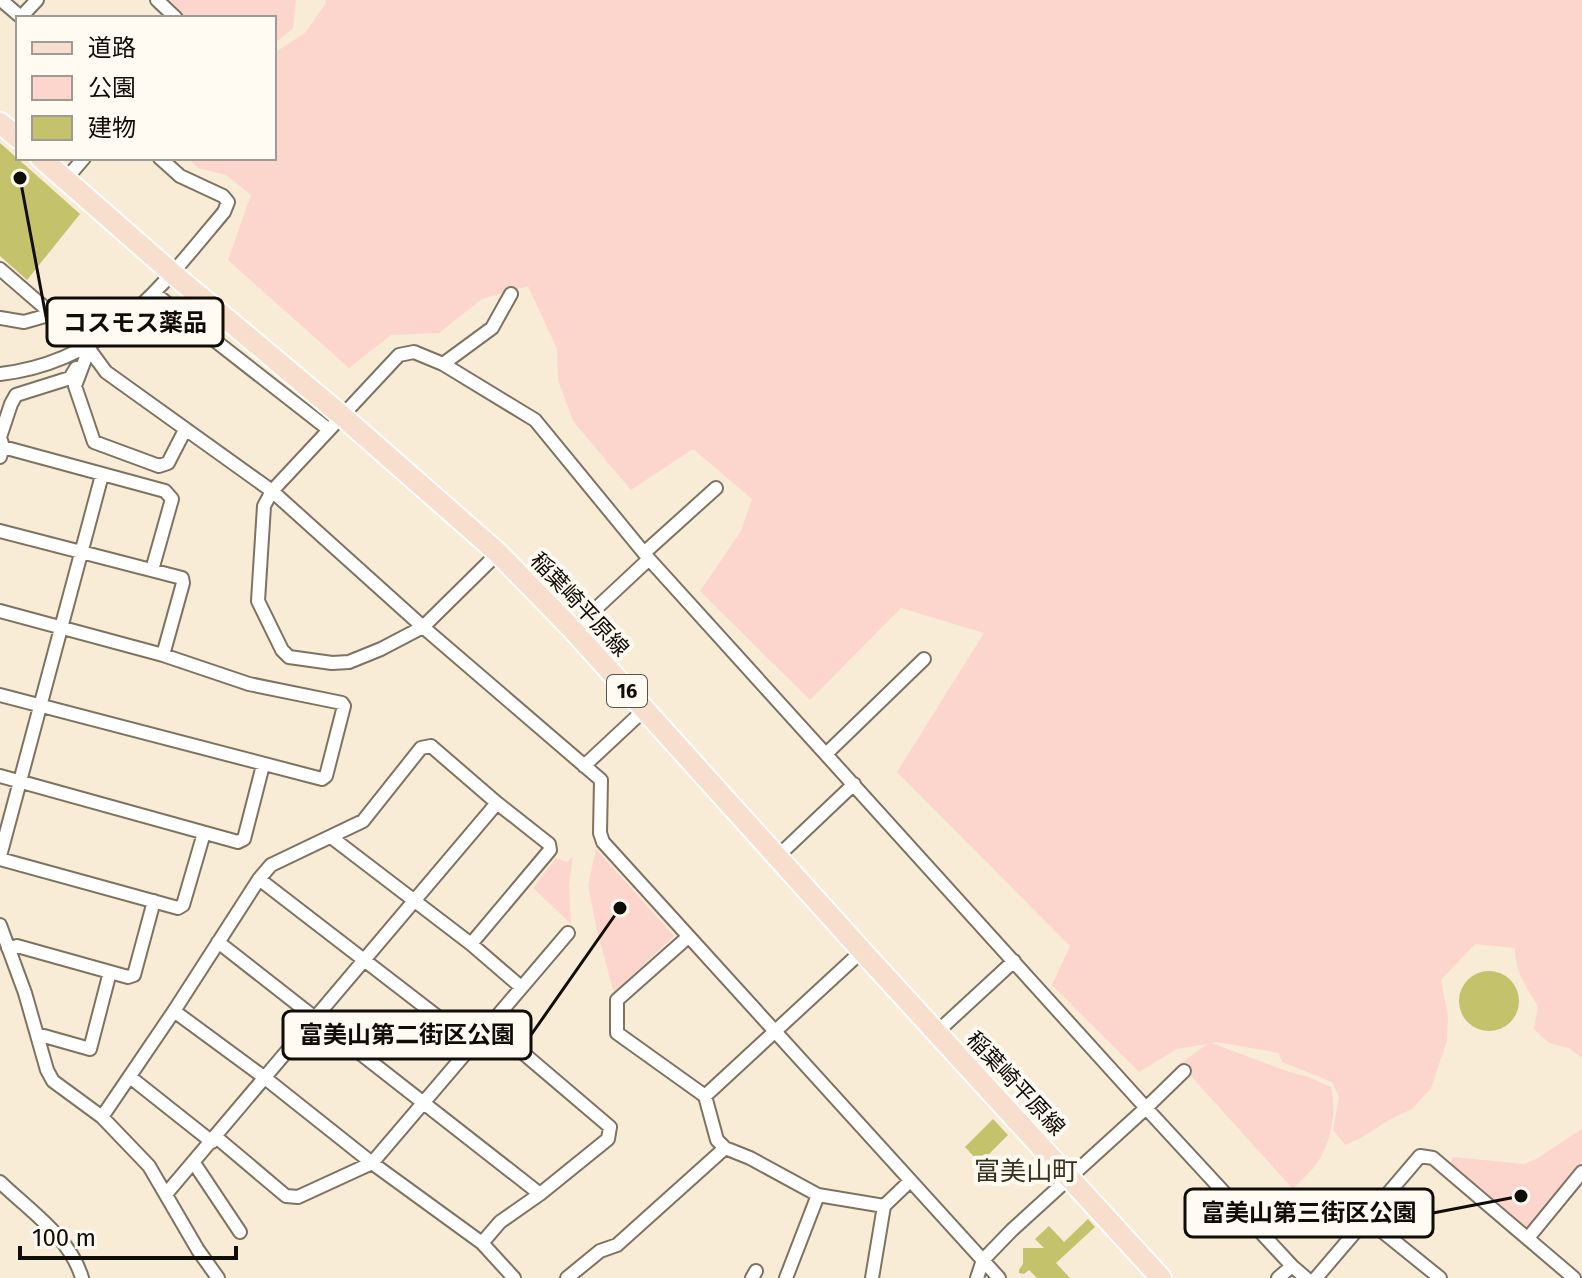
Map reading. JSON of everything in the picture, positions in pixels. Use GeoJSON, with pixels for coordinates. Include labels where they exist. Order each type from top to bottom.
{"type":"FeatureCollection","features":[{"type":"Feature","properties":{"kind":"main road"},"geometry":{"type":"LineString","coordinates":[[0,123],[16,136]]}},
{"type":"Feature","properties":{"kind":"main road","name":"稲葉崎平原線"},"geometry":{"type":"LineString","coordinates":[[43,160],[335,422],[498,553],[573,630],[1161,1278]]}},
{"type":"Feature","properties":{"kind":"street"},"geometry":{"type":"LineString","coordinates":[[1,0],[19,16]]}},
{"type":"Feature","properties":{"kind":"street"},"geometry":{"type":"LineString","coordinates":[[23,16],[37,0]]}},
{"type":"Feature","properties":{"kind":"street"},"geometry":{"type":"LineString","coordinates":[[157,0],[174,16]]}},
{"type":"Feature","properties":{"kind":"street"},"geometry":{"type":"LineString","coordinates":[[66,179],[82,160]]}},
{"type":"Feature","properties":{"kind":"street"},"geometry":{"type":"LineString","coordinates":[[0,374],[21,372],[51,363],[87,348],[121,325],[154,293],[224,212],[228,202],[223,196],[180,176],[162,160]]}},
{"type":"Feature","properties":{"kind":"street"},"geometry":{"type":"LineString","coordinates":[[0,269],[52,314],[24,322],[0,318]]}},
{"type":"Feature","properties":{"kind":"street"},"geometry":{"type":"LineString","coordinates":[[154,293],[335,422]]}},
{"type":"Feature","properties":{"kind":"street"},"geometry":{"type":"LineString","coordinates":[[443,364],[492,328],[511,294]]}},
{"type":"Feature","properties":{"kind":"street"},"geometry":{"type":"LineString","coordinates":[[89,349],[75,386],[94,442],[159,466],[168,463],[185,430]]}},
{"type":"Feature","properties":{"kind":"street"},"geometry":{"type":"LineString","coordinates":[[89,349],[106,372],[272,491],[423,627],[601,780],[600,833],[603,842],[999,1278]]}},
{"type":"Feature","properties":{"kind":"street"},"geometry":{"type":"LineString","coordinates":[[89,349],[70,378],[16,395],[0,437],[1,452],[165,491],[172,499],[152,570]]}},
{"type":"Feature","properties":{"kind":"street"},"geometry":{"type":"LineString","coordinates":[[498,553],[423,627],[349,662],[332,663],[289,657],[282,650],[258,601],[264,506],[272,491],[399,355],[414,352],[443,364],[535,420],[646,556],[1146,1108],[1306,1278]]}},
{"type":"Feature","properties":{"kind":"street"},"geometry":{"type":"LineString","coordinates":[[102,475],[0,858],[178,908],[183,905],[204,833]]}},
{"type":"Feature","properties":{"kind":"street"},"geometry":{"type":"LineString","coordinates":[[573,630],[716,488]]}},
{"type":"Feature","properties":{"kind":"street"},"geometry":{"type":"LineString","coordinates":[[0,531],[182,578],[163,655]]}},
{"type":"Feature","properties":{"kind":"street"},"geometry":{"type":"LineString","coordinates":[[0,611],[163,655],[249,684],[342,703],[344,706],[326,776],[322,779],[0,695]]}},
{"type":"Feature","properties":{"kind":"street"},"geometry":{"type":"LineString","coordinates":[[826,754],[924,659]]}},
{"type":"Feature","properties":{"kind":"street"},"geometry":{"type":"LineString","coordinates":[[584,766],[644,710]]}},
{"type":"Feature","properties":{"kind":"street"},"geometry":{"type":"LineString","coordinates":[[102,1117],[271,865],[363,821],[421,748],[431,746],[549,844],[550,850],[471,944]]}},
{"type":"Feature","properties":{"kind":"street"},"geometry":{"type":"LineString","coordinates":[[0,776],[238,842],[244,839],[263,765]]}},
{"type":"Feature","properties":{"kind":"street"},"geometry":{"type":"LineString","coordinates":[[777,857],[854,784]]}},
{"type":"Feature","properties":{"kind":"street"},"geometry":{"type":"LineString","coordinates":[[166,1194],[497,803]]}},
{"type":"Feature","properties":{"kind":"street"},"geometry":{"type":"LineString","coordinates":[[331,837],[471,944],[521,987]]}},
{"type":"Feature","properties":{"kind":"street"},"geometry":{"type":"LineString","coordinates":[[259,879],[473,1044]]}},
{"type":"Feature","properties":{"kind":"street"},"geometry":{"type":"LineString","coordinates":[[8,948],[17,946],[128,977],[134,975],[154,901]]}},
{"type":"Feature","properties":{"kind":"street"},"geometry":{"type":"LineString","coordinates":[[0,925],[53,1081],[102,1117],[149,1166],[218,1278]]}},
{"type":"Feature","properties":{"kind":"street"},"geometry":{"type":"LineString","coordinates":[[130,1077],[286,1196],[298,1197],[372,1163],[568,933]]}},
{"type":"Feature","properties":{"kind":"street"},"geometry":{"type":"LineString","coordinates":[[688,937],[617,1000],[617,1033],[705,1096],[717,1140],[725,1148],[818,1195],[884,1206]]}},
{"type":"Feature","properties":{"kind":"street"},"geometry":{"type":"LineString","coordinates":[[218,942],[540,1194]]}},
{"type":"Feature","properties":{"kind":"street"},"geometry":{"type":"LineString","coordinates":[[705,1096],[862,951]]}},
{"type":"Feature","properties":{"kind":"street"},"geometry":{"type":"LineString","coordinates":[[937,1032],[1014,961]]}},
{"type":"Feature","properties":{"kind":"street"},"geometry":{"type":"LineString","coordinates":[[37,1034],[90,1049],[110,972]]}},
{"type":"Feature","properties":{"kind":"street"},"geometry":{"type":"LineString","coordinates":[[174,1011],[482,1243],[514,1278]]}},
{"type":"Feature","properties":{"kind":"street"},"geometry":{"type":"LineString","coordinates":[[482,1243],[500,1222],[608,1139],[610,1127],[489,1024]]}},
{"type":"Feature","properties":{"kind":"street"},"geometry":{"type":"LineString","coordinates":[[977,1278],[983,1260],[1012,1230],[1184,1071]]}},
{"type":"Feature","properties":{"kind":"street"},"geometry":{"type":"LineString","coordinates":[[567,1278],[600,1251],[617,1245],[725,1148]]}},
{"type":"Feature","properties":{"kind":"street"},"geometry":{"type":"LineString","coordinates":[[1316,1278],[1420,1156],[1433,1158],[1574,1278]]}},
{"type":"Feature","properties":{"kind":"street"},"geometry":{"type":"LineString","coordinates":[[194,1163],[240,1232]]}},
{"type":"Feature","properties":{"kind":"street"},"geometry":{"type":"LineString","coordinates":[[1528,1238],[1582,1172]]}},
{"type":"Feature","properties":{"kind":"street"},"geometry":{"type":"LineString","coordinates":[[872,1278],[884,1206],[910,1181]]}},
{"type":"Feature","properties":{"kind":"street"},"geometry":{"type":"LineString","coordinates":[[0,1182],[67,1249],[82,1278]]}},
{"type":"Feature","properties":{"kind":"street"},"geometry":{"type":"LineString","coordinates":[[786,1278],[818,1195]]}},
{"type":"Feature","properties":{"kind":"street"},"geometry":{"type":"LineString","coordinates":[[1367,1219],[1440,1278]]}},
{"type":"Feature","properties":{"kind":"street"},"geometry":{"type":"LineString","coordinates":[[1278,1278],[1292,1266]]}},
{"type":"Feature","properties":{"kind":"green space"},"geometry":{"type":"Polygon","coordinates":[[[169,0],[296,0],[293,28],[276,42],[276,16],[185,16],[169,0]]]}},
{"type":"Feature","properties":{"kind":"green space"},"geometry":{"type":"Polygon","coordinates":[[[325,0],[1582,0],[1582,1058],[1569,1048],[1549,1043],[1534,1029],[1538,1006],[1519,972],[1515,948],[1475,944],[1441,980],[1448,1017],[1447,1040],[1431,1088],[1412,1109],[1345,1145],[1333,1130],[1339,1097],[1332,1082],[1282,1062],[1279,1053],[1211,1043],[1331,1087],[1333,1118],[1329,1138],[1315,1166],[1293,1189],[1180,1064],[1207,1044],[1177,1049],[1139,1072],[1052,985],[1070,946],[897,772],[984,633],[901,608],[810,700],[700,591],[741,531],[752,499],[693,449],[631,490],[573,421],[558,380],[557,349],[528,286],[482,299],[439,333],[391,335],[349,368],[228,260],[251,195],[226,175],[198,168],[190,160],[276,160],[276,52],[305,33],[326,3],[325,0]]]}},
{"type":"Feature","properties":{"kind":"green space"},"geometry":{"type":"Polygon","coordinates":[[[596,849],[674,936],[614,993],[588,885],[596,849]]]}},
{"type":"Feature","properties":{"kind":"green space"},"geometry":{"type":"Polygon","coordinates":[[[573,856],[569,885],[571,924],[533,888],[556,858],[567,862],[573,856]]]}},
{"type":"Feature","properties":{"kind":"green space"},"geometry":{"type":"Polygon","coordinates":[[[1582,1129],[1582,1162],[1527,1229],[1450,1164],[1453,1157],[1524,1164],[1582,1129]]]}},
{"type":"Feature","properties":{"kind":"building"},"geometry":{"type":"Polygon","coordinates":[[[0,143],[80,214],[27,280],[0,256],[0,143]]]}},
{"type":"Feature","properties":{"kind":"building"},"geometry":{"type":"Polygon","coordinates":[[[1489,971],[1500,973],[1510,980],[1517,990],[1517,1012],[1510,1022],[1500,1029],[1489,1031],[1478,1029],[1468,1022],[1461,1012],[1459,1001],[1461,990],[1468,980],[1478,973],[1489,971]]]}},
{"type":"Feature","properties":{"kind":"building"},"geometry":{"type":"Polygon","coordinates":[[[993,1119],[1008,1135],[980,1163],[965,1147],[993,1119]]]}},
{"type":"Feature","properties":{"kind":"building"},"geometry":{"type":"Polygon","coordinates":[[[1088,1219],[1095,1227],[1056,1263],[1070,1278],[1037,1278],[1029,1270],[1019,1273],[1023,1264],[1023,1248],[1044,1248],[1035,1239],[1049,1226],[1064,1242],[1088,1219]]]}},
{"type":"Feature","properties":{"kind":"place","name":"コスモス薬品"},"geometry":{"type":"Point","coordinates":[20,178]}},
{"type":"Feature","properties":{"kind":"place","name":"富美山第二街区公園"},"geometry":{"type":"Point","coordinates":[620,908]}},
{"type":"Feature","properties":{"kind":"place","name":"富美山第三街区公園"},"geometry":{"type":"Point","coordinates":[1521,1196]}},
{"type":"Feature","properties":{"kind":"district","name":"富美山町"},"geometry":{"type":"Point","coordinates":[1026,1171]}}]}
